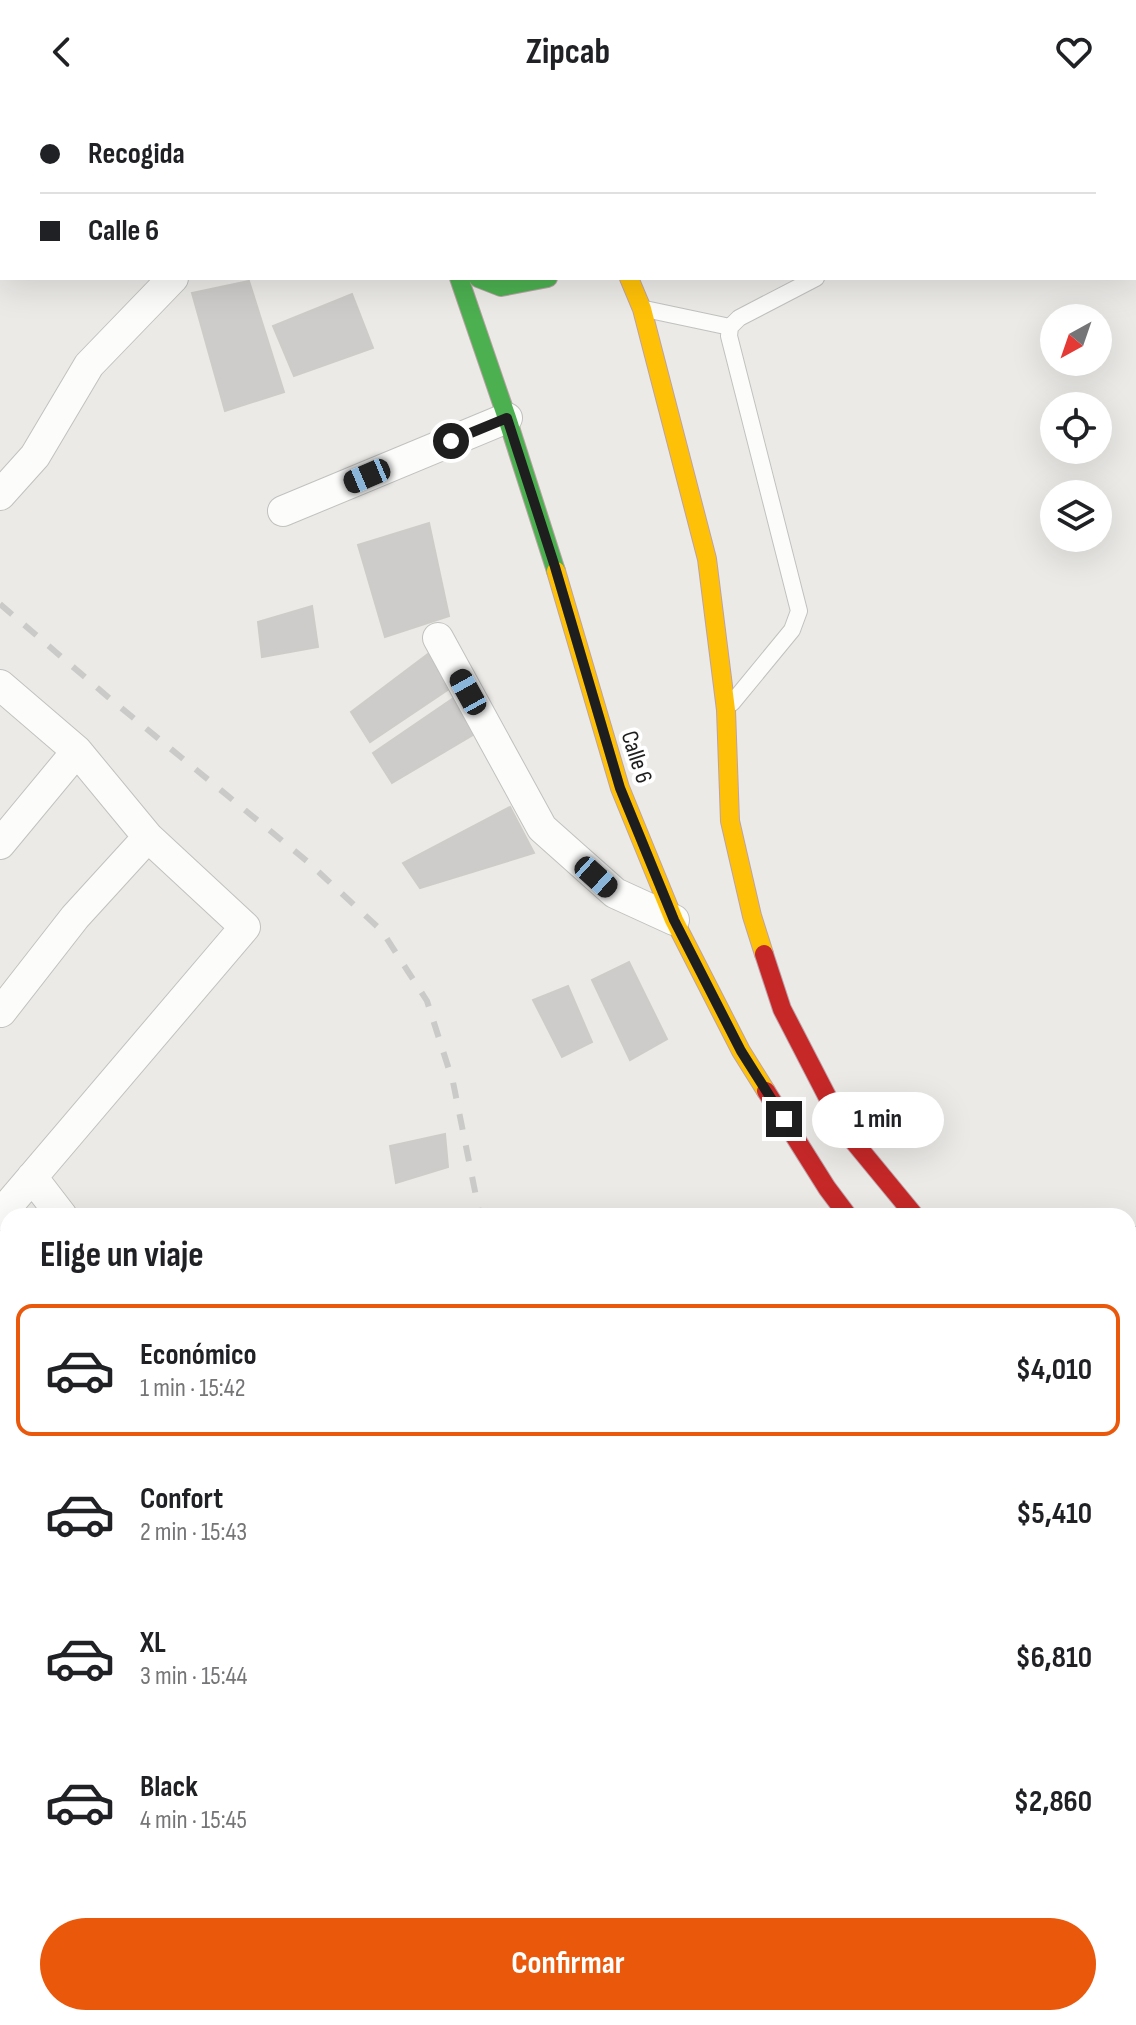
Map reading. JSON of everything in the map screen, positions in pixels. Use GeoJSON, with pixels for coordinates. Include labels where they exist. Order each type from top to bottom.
{"type":"FeatureCollection","features":[{"type":"Feature","properties":{"kind":"highway","name":"Calle 6"},"geometry":{"type":"LineString","coordinates":[[460,280],[555,567],[620,788],[674,920],[741,1051],[842,1208]]}},
{"type":"Feature","properties":{"kind":"highway"},"geometry":{"type":"LineString","coordinates":[[483,280],[501,287],[538,280]]}},
{"type":"Feature","properties":{"kind":"highway"},"geometry":{"type":"LineString","coordinates":[[630,280],[642,309],[707,559],[726,710],[730,821],[752,916],[782,1009],[845,1131],[908,1208]]}},
{"type":"Feature","properties":{"kind":"street"},"geometry":{"type":"LineString","coordinates":[[0,495],[35,456],[89,365],[171,280]]}},
{"type":"Feature","properties":{"kind":"street"},"geometry":{"type":"LineString","coordinates":[[283,511],[507,418]]}},
{"type":"Feature","properties":{"kind":"street"},"geometry":{"type":"LineString","coordinates":[[438,638],[542,828],[615,893],[674,920]]}},
{"type":"Feature","properties":{"kind":"street"},"geometry":{"type":"LineString","coordinates":[[0,685],[77,751],[148,837],[245,927],[6,1208]]}},
{"type":"Feature","properties":{"kind":"street"},"geometry":{"type":"LineString","coordinates":[[0,844],[77,751]]}},
{"type":"Feature","properties":{"kind":"street"},"geometry":{"type":"LineString","coordinates":[[1,1012],[75,917],[148,837]]}},
{"type":"Feature","properties":{"kind":"street"},"geometry":{"type":"LineString","coordinates":[[32,1177],[56,1208]]}},
{"type":"Feature","properties":{"kind":"lane"},"geometry":{"type":"LineString","coordinates":[[726,710],[792,630],[799,611],[729,336],[730,327],[739,318],[812,280]]}},
{"type":"Feature","properties":{"kind":"lane"},"geometry":{"type":"LineString","coordinates":[[642,309],[730,327]]}},
{"type":"Feature","properties":{"kind":"building"},"geometry":{"type":"Polygon","coordinates":[[[249,281],[284,392],[225,411],[192,293],[249,281]]]}},
{"type":"Feature","properties":{"kind":"building"},"geometry":{"type":"Polygon","coordinates":[[[352,294],[373,348],[294,376],[273,326],[352,294]]]}},
{"type":"Feature","properties":{"kind":"building"},"geometry":{"type":"Polygon","coordinates":[[[429,523],[449,616],[385,637],[358,545],[429,523]]]}},
{"type":"Feature","properties":{"kind":"building"},"geometry":{"type":"Polygon","coordinates":[[[312,606],[318,647],[262,657],[258,622],[312,606]]]}},
{"type":"Feature","properties":{"kind":"building"},"geometry":{"type":"Polygon","coordinates":[[[428,654],[452,687],[370,742],[351,712],[428,654]]]}},
{"type":"Feature","properties":{"kind":"building"},"geometry":{"type":"Polygon","coordinates":[[[458,695],[476,733],[392,783],[373,753],[458,695]]]}},
{"type":"Feature","properties":{"kind":"building"},"geometry":{"type":"Polygon","coordinates":[[[510,807],[534,853],[420,888],[403,863],[510,807]]]}},
{"type":"Feature","properties":{"kind":"building"},"geometry":{"type":"Polygon","coordinates":[[[629,962],[667,1039],[630,1060],[592,980],[629,962]]]}},
{"type":"Feature","properties":{"kind":"building"},"geometry":{"type":"Polygon","coordinates":[[[568,986],[592,1042],[562,1057],[533,1000],[568,986]]]}},
{"type":"Feature","properties":{"kind":"building"},"geometry":{"type":"Polygon","coordinates":[[[445,1134],[448,1167],[396,1183],[390,1146],[445,1134]]]}},
{"type":"Feature","properties":{"kind":"railway"},"geometry":{"type":"LineString","coordinates":[[0,604],[308,862],[382,931],[427,1001],[453,1082],[478,1208]]}},
{"type":"Feature","properties":{"kind":"traffic: fast"},"geometry":{"type":"LineString","coordinates":[[460,280],[556,571]]}},
{"type":"Feature","properties":{"kind":"traffic: fast"},"geometry":{"type":"LineString","coordinates":[[483,280],[501,287],[538,280]]}},
{"type":"Feature","properties":{"kind":"traffic: slow"},"geometry":{"type":"LineString","coordinates":[[630,280],[642,309],[707,559],[726,710],[730,821],[764,954]]}},
{"type":"Feature","properties":{"kind":"traffic: slow"},"geometry":{"type":"LineString","coordinates":[[556,571],[620,788],[674,920],[741,1051],[766,1091]]}},
{"type":"Feature","properties":{"kind":"traffic: jam"},"geometry":{"type":"LineString","coordinates":[[764,954],[782,1009],[845,1131],[908,1208]]}},
{"type":"Feature","properties":{"kind":"traffic: jam"},"geometry":{"type":"LineString","coordinates":[[766,1091],[842,1208]]}},
{"type":"Feature","properties":{"kind":"route"},"geometry":{"type":"LineString","coordinates":[[451,441],[507,418],[620,788],[674,920],[741,1051],[784,1119]]}}]}
